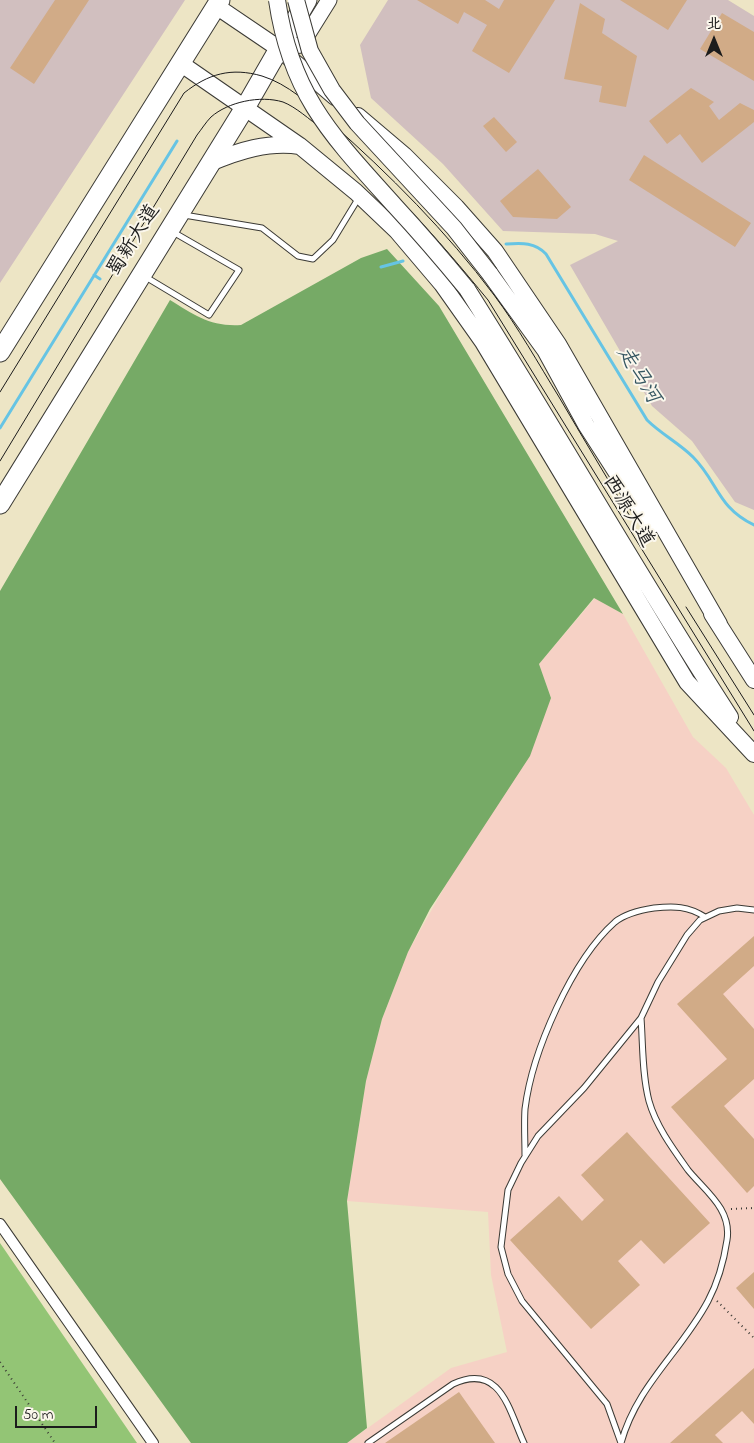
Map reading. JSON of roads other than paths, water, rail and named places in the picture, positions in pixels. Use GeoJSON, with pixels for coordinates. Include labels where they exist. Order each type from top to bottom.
{"type":"FeatureCollection","features":[{"type":"Feature","properties":{"kind":"highway","name":"蜀新大道"},"geometry":{"type":"LineString","coordinates":[[0,504],[244,108],[307,0]]}},
{"type":"Feature","properties":{"kind":"highway"},"geometry":{"type":"LineString","coordinates":[[0,352],[216,3]]}},
{"type":"Feature","properties":{"kind":"main road","name":"西源大道"},"geometry":{"type":"LineString","coordinates":[[276,0],[282,29],[294,69],[302,88],[328,131],[432,247],[467,290],[522,377],[663,612],[754,754]]}},
{"type":"Feature","properties":{"kind":"main road","name":"西源大道"},"geometry":{"type":"LineString","coordinates":[[296,0],[310,51],[332,90],[357,123],[454,228],[545,350],[586,425],[669,554],[753,673]]}},
{"type":"Feature","properties":{"kind":"main road"},"geometry":{"type":"LineString","coordinates":[[216,3],[278,48],[404,155],[456,207],[495,251],[558,344],[719,624]]}},
{"type":"Feature","properties":{"kind":"main road"},"geometry":{"type":"LineString","coordinates":[[180,63],[300,146],[360,196],[397,230],[442,284],[468,320],[546,446],[687,682],[754,754]]}},
{"type":"Feature","properties":{"kind":"main road"},"geometry":{"type":"LineString","coordinates":[[210,162],[237,152],[270,145],[300,146]]}},
{"type":"Feature","properties":{"kind":"street"},"geometry":{"type":"LineString","coordinates":[[278,48],[301,45],[329,0]]}},
{"type":"Feature","properties":{"kind":"street"},"geometry":{"type":"LineString","coordinates":[[0,1224],[154,1443]]}},
{"type":"Feature","properties":{"kind":"lane"},"geometry":{"type":"LineString","coordinates":[[174,222],[262,228],[298,256],[314,259],[333,240],[360,196]]}},
{"type":"Feature","properties":{"kind":"lane"},"geometry":{"type":"LineString","coordinates":[[142,274],[209,315],[239,270],[174,222]]}},
{"type":"Feature","properties":{"kind":"lane"},"geometry":{"type":"LineString","coordinates":[[525,1156],[525,1109],[541,1046],[571,978],[595,944],[616,921],[639,910],[670,906],[691,908],[705,917]]}},
{"type":"Feature","properties":{"kind":"lane"},"geometry":{"type":"LineString","coordinates":[[621,1443],[607,1404],[522,1301],[508,1274],[501,1247],[508,1190],[525,1156],[538,1136],[584,1088],[641,1018],[658,982],[687,935],[700,920],[719,911],[737,908],[754,910]]}},
{"type":"Feature","properties":{"kind":"lane"},"geometry":{"type":"LineString","coordinates":[[621,1443],[626,1425],[648,1384],[693,1325],[711,1295],[727,1238],[723,1210],[676,1154],[656,1118],[649,1100],[645,1074],[641,1018]]}},
{"type":"Feature","properties":{"kind":"lane"},"geometry":{"type":"LineString","coordinates":[[368,1443],[453,1384],[464,1379],[479,1379],[491,1383],[502,1392],[524,1443]]}},
{"type":"Feature","properties":{"kind":"waterway"},"geometry":{"type":"LineString","coordinates":[[0,428],[177,141]]}},
{"type":"Feature","properties":{"kind":"waterway","name":"走马河"},"geometry":{"type":"LineString","coordinates":[[506,244],[533,245],[546,254],[647,420],[693,457],[732,510],[754,525]]}},
{"type":"Feature","properties":{"kind":"waterway","name":"走马河"},"geometry":{"type":"LineString","coordinates":[[381,267],[403,261]]}},
{"type":"Feature","properties":{"kind":"waterway","name":"走马河"},"geometry":{"type":"LineString","coordinates":[[94,275],[100,279]]}},
{"type":"Feature","properties":{"kind":"tram line"},"geometry":{"type":"LineString","coordinates":[[0,392],[184,93],[202,81],[220,74],[230,72],[251,73],[281,84],[314,108],[395,183],[457,249],[494,295],[520,332],[631,518]]}},
{"type":"Feature","properties":{"kind":"tram line"},"geometry":{"type":"LineString","coordinates":[[0,461],[207,121],[226,107],[245,101],[264,99],[283,102],[298,110],[367,167],[409,209],[488,300],[754,731]]}},
{"type":"Feature","properties":{"kind":"tram line"},"geometry":{"type":"LineString","coordinates":[[686,607],[754,715]]}}]}
